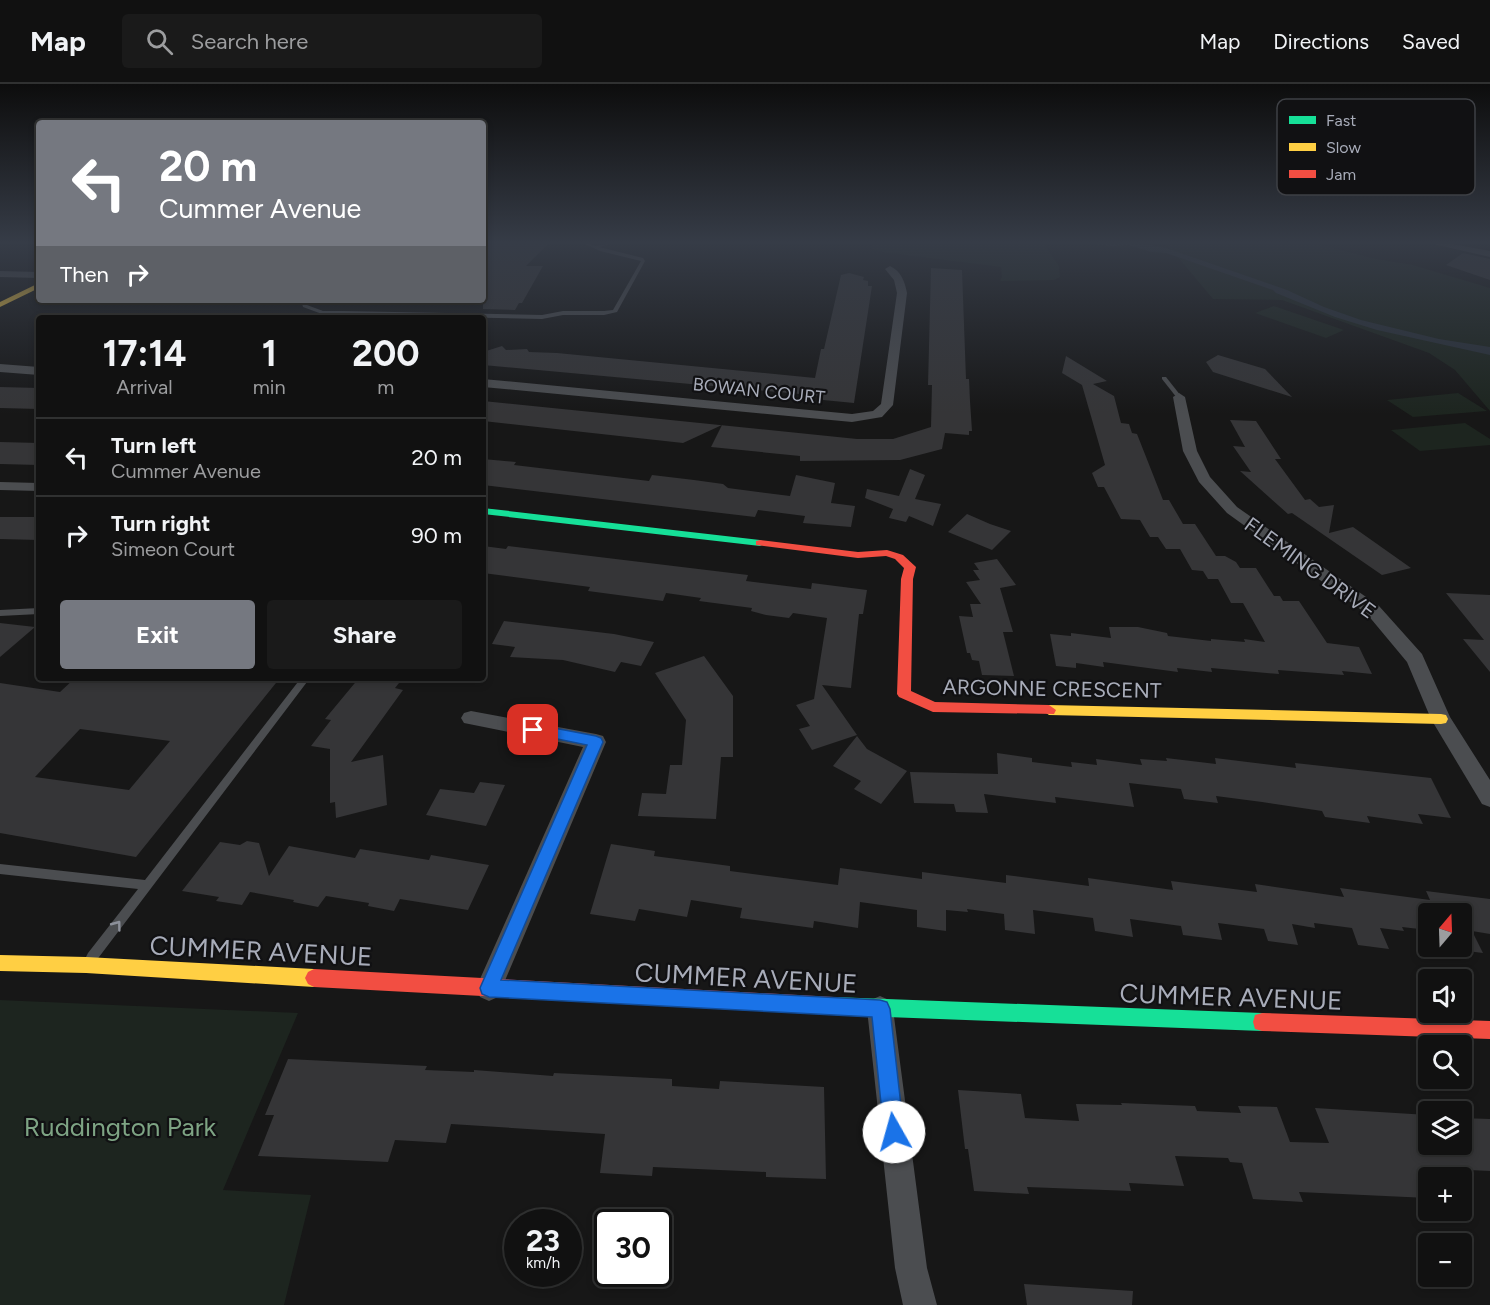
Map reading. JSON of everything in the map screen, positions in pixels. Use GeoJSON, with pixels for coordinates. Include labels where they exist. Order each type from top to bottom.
{"type":"FeatureCollection","features":[{"type":"Feature","properties":{"kind":"street","name":"BOWAN COURT"},"geometry":{"type":"LineString","coordinates":[[486,383],[852,418],[877,414],[887,405],[901,300]]}},
{"type":"Feature","properties":{"kind":"street"},"geometry":{"type":"LineString","coordinates":[[0,369],[36,371]]}},
{"type":"Feature","properties":{"kind":"street","name":"FLEMING DRIVE"},"geometry":{"type":"LineString","coordinates":[[1179,397],[1190,451],[1204,479],[1232,510],[1373,610],[1415,660],[1441,719],[1490,798]]}},
{"type":"Feature","properties":{"kind":"street"},"geometry":{"type":"LineString","coordinates":[[0,486],[36,487]]}},
{"type":"Feature","properties":{"kind":"street","name":"ARGONNE CRESCENT"},"geometry":{"type":"LineString","coordinates":[[486,511],[858,555],[889,552],[903,557],[910,567],[907,579],[904,694],[933,707],[1441,719]]}},
{"type":"Feature","properties":{"kind":"street"},"geometry":{"type":"LineString","coordinates":[[471,718],[596,742],[489,988]]}},
{"type":"Feature","properties":{"kind":"street","name":"CUMMER AVENUE"},"geometry":{"type":"LineString","coordinates":[[0,963],[86,965],[880,1009],[1490,1030]]}},
{"type":"Feature","properties":{"kind":"street"},"geometry":{"type":"LineString","coordinates":[[880,1009],[911,1268],[921,1305]]}},
{"type":"Feature","properties":{"kind":"lane"},"geometry":{"type":"LineString","coordinates":[[486,315],[542,316],[610,312],[618,309],[623,300]]}},
{"type":"Feature","properties":{"kind":"lane"},"geometry":{"type":"LineString","coordinates":[[304,303],[312,310],[336,313],[473,315]]}},
{"type":"Feature","properties":{"kind":"lane"},"geometry":{"type":"LineString","coordinates":[[1164,378],[1179,397]]}},
{"type":"Feature","properties":{"kind":"lane"},"geometry":{"type":"LineString","coordinates":[[0,612],[36,611]]}},
{"type":"Feature","properties":{"kind":"lane"},"geometry":{"type":"LineString","coordinates":[[86,965],[304,681]]}},
{"type":"Feature","properties":{"kind":"lane"},"geometry":{"type":"LineString","coordinates":[[0,870],[148,885]]}},
{"type":"Feature","properties":{"kind":"green space"},"geometry":{"type":"Polygon","coordinates":[[[1282,300],[1490,300],[1490,411],[1455,370],[1429,353],[1282,300]]]}},
{"type":"Feature","properties":{"kind":"green space"},"geometry":{"type":"Polygon","coordinates":[[[1274,306],[1344,330],[1326,338],[1255,313],[1274,306]]]}},
{"type":"Feature","properties":{"kind":"green space"},"geometry":{"type":"Polygon","coordinates":[[[278,314],[291,315],[109,315],[278,314]]]}},
{"type":"Feature","properties":{"kind":"green space"},"geometry":{"type":"Polygon","coordinates":[[[1458,393],[1487,411],[1413,417],[1387,400],[1458,393]]]}},
{"type":"Feature","properties":{"kind":"green space"},"geometry":{"type":"Polygon","coordinates":[[[1465,423],[1490,439],[1490,445],[1420,451],[1391,430],[1465,423]]]}},
{"type":"Feature","properties":{"kind":"green space","name":"Ruddington Park"},"geometry":{"type":"Polygon","coordinates":[[[0,1000],[298,1013],[223,1190],[311,1195],[284,1305],[0,1305],[0,1000]]]}},
{"type":"Feature","properties":{"kind":"shaded area"},"geometry":{"type":"Polygon","coordinates":[[[1293,300],[1309,300],[1361,320],[1439,339],[1490,347],[1490,355],[1377,330],[1335,317],[1293,300]]]}},
{"type":"Feature","properties":{"kind":"building"},"geometry":{"type":"Polygon","coordinates":[[[486,300],[524,300],[515,310],[483,309],[483,303],[486,303],[486,300]]]}},
{"type":"Feature","properties":{"kind":"building"},"geometry":{"type":"Polygon","coordinates":[[[835,300],[870,300],[854,403],[823,400],[821,396],[486,365],[486,351],[502,346],[506,350],[527,349],[529,352],[815,378],[821,349],[824,349],[835,300]]]}},
{"type":"Feature","properties":{"kind":"building"},"geometry":{"type":"Polygon","coordinates":[[[930,300],[963,300],[966,379],[969,379],[972,431],[969,431],[969,435],[945,433],[942,449],[900,460],[800,461],[800,456],[711,447],[722,425],[857,439],[893,439],[931,427],[932,385],[928,385],[930,300]]]}},
{"type":"Feature","properties":{"kind":"building"},"geometry":{"type":"Polygon","coordinates":[[[1218,355],[1265,369],[1292,397],[1213,372],[1206,362],[1218,355]]]}},
{"type":"Feature","properties":{"kind":"building"},"geometry":{"type":"Polygon","coordinates":[[[1066,356],[1107,381],[1093,384],[1114,396],[1121,423],[1129,424],[1132,433],[1137,434],[1163,500],[1169,500],[1183,524],[1195,524],[1216,556],[1225,556],[1236,562],[1240,568],[1256,568],[1274,596],[1280,596],[1283,601],[1299,601],[1327,643],[1359,647],[1372,674],[1342,671],[1344,675],[1278,670],[1279,674],[1211,668],[1212,672],[1177,668],[1178,672],[1103,662],[1104,667],[1076,663],[1076,668],[1056,666],[1050,634],[1071,636],[1071,633],[1111,638],[1109,627],[1138,627],[1167,633],[1168,636],[1211,641],[1211,639],[1245,642],[1244,639],[1265,642],[1243,603],[1231,603],[1218,579],[1208,579],[1203,571],[1192,570],[1180,549],[1166,549],[1158,537],[1150,537],[1140,520],[1121,519],[1104,487],[1098,487],[1092,473],[1105,465],[1082,385],[1062,373],[1066,356]]]}},
{"type":"Feature","properties":{"kind":"building"},"geometry":{"type":"Polygon","coordinates":[[[0,387],[36,388],[36,409],[0,408],[0,387]]]}},
{"type":"Feature","properties":{"kind":"building"},"geometry":{"type":"Polygon","coordinates":[[[486,401],[721,425],[683,443],[486,421],[486,401]]]}},
{"type":"Feature","properties":{"kind":"building"},"geometry":{"type":"Polygon","coordinates":[[[1230,420],[1256,421],[1281,459],[1275,459],[1305,500],[1310,499],[1319,507],[1334,505],[1329,533],[1353,527],[1411,568],[1382,575],[1292,513],[1288,514],[1240,471],[1251,472],[1233,446],[1245,447],[1230,420]]]}},
{"type":"Feature","properties":{"kind":"building"},"geometry":{"type":"Polygon","coordinates":[[[0,442],[36,443],[36,465],[0,464],[0,442]]]}},
{"type":"Feature","properties":{"kind":"building"},"geometry":{"type":"Polygon","coordinates":[[[486,459],[516,462],[514,465],[649,481],[652,475],[694,480],[723,484],[728,488],[790,496],[796,475],[835,483],[831,503],[855,506],[851,527],[803,523],[805,516],[758,510],[755,517],[486,485],[486,459]]]}},
{"type":"Feature","properties":{"kind":"building"},"geometry":{"type":"Polygon","coordinates":[[[910,469],[925,475],[915,499],[941,504],[933,526],[909,516],[906,522],[889,518],[893,509],[865,498],[867,489],[899,496],[910,469]]]}},
{"type":"Feature","properties":{"kind":"building"},"geometry":{"type":"Polygon","coordinates":[[[967,514],[1011,531],[992,550],[948,532],[967,514]]]}},
{"type":"Feature","properties":{"kind":"building"},"geometry":{"type":"Polygon","coordinates":[[[0,517],[36,517],[36,540],[0,539],[0,517]]]}},
{"type":"Feature","properties":{"kind":"building"},"geometry":{"type":"Polygon","coordinates":[[[486,546],[506,549],[508,546],[748,575],[746,581],[811,589],[812,583],[867,590],[863,614],[859,614],[851,688],[822,685],[857,735],[812,750],[799,729],[810,726],[796,705],[814,699],[827,618],[793,613],[789,618],[766,615],[751,611],[752,608],[699,601],[701,598],[666,593],[663,601],[588,591],[590,587],[486,573],[486,546]]]}},
{"type":"Feature","properties":{"kind":"building"},"geometry":{"type":"Polygon","coordinates":[[[997,559],[1016,585],[1000,588],[1013,632],[1003,632],[1014,676],[982,675],[979,661],[972,660],[970,653],[967,653],[959,616],[973,617],[970,604],[981,604],[966,582],[980,580],[973,570],[979,570],[974,563],[997,559]]]}},
{"type":"Feature","properties":{"kind":"building"},"geometry":{"type":"Polygon","coordinates":[[[1446,593],[1490,595],[1490,672],[1463,639],[1484,640],[1446,593]]]}},
{"type":"Feature","properties":{"kind":"building"},"geometry":{"type":"Polygon","coordinates":[[[504,621],[614,634],[654,642],[641,666],[621,662],[615,672],[563,660],[510,657],[515,647],[492,644],[504,621]]]}},
{"type":"Feature","properties":{"kind":"building"},"geometry":{"type":"Polygon","coordinates":[[[0,623],[35,627],[0,657],[0,623]]]}},
{"type":"Feature","properties":{"kind":"building"},"geometry":{"type":"Polygon","coordinates":[[[704,656],[733,696],[733,757],[721,757],[716,819],[638,816],[642,793],[666,794],[670,765],[682,765],[686,720],[655,673],[704,656]]]}},
{"type":"Feature","properties":{"kind":"building"},"geometry":{"type":"Polygon","coordinates":[[[72,681],[278,681],[136,857],[0,833],[0,683],[60,692],[72,681]],[[80,729],[35,777],[129,790],[170,741],[80,729]]]}},
{"type":"Feature","properties":{"kind":"building"},"geometry":{"type":"Polygon","coordinates":[[[357,681],[401,681],[395,688],[403,690],[351,762],[383,755],[387,805],[336,818],[335,802],[330,803],[330,749],[311,746],[331,720],[325,719],[357,681]]]}},
{"type":"Feature","properties":{"kind":"building"},"geometry":{"type":"Polygon","coordinates":[[[857,736],[867,749],[907,771],[881,804],[854,789],[861,781],[833,766],[857,736]]]}},
{"type":"Feature","properties":{"kind":"building"},"geometry":{"type":"Polygon","coordinates":[[[997,753],[1032,758],[1032,762],[1072,767],[1071,762],[1097,765],[1096,759],[1142,765],[1140,759],[1167,761],[1166,758],[1216,764],[1215,758],[1296,768],[1295,763],[1431,778],[1451,818],[1418,814],[1423,824],[1367,816],[1370,823],[1325,817],[1322,811],[1216,796],[1218,803],[1184,799],[1181,789],[1129,783],[1134,807],[1055,797],[1056,803],[984,794],[988,813],[956,812],[954,804],[914,803],[910,772],[998,774],[997,753]]]}},
{"type":"Feature","properties":{"kind":"building"},"geometry":{"type":"Polygon","coordinates":[[[480,782],[505,785],[486,826],[426,815],[440,789],[474,793],[480,782]]]}},
{"type":"Feature","properties":{"kind":"building"},"geometry":{"type":"Polygon","coordinates":[[[247,841],[259,843],[269,876],[289,846],[355,858],[360,849],[429,860],[431,855],[489,865],[468,910],[400,899],[394,911],[368,906],[369,903],[326,896],[318,907],[250,892],[242,905],[216,901],[219,897],[182,891],[220,842],[240,845],[247,841]]]}},
{"type":"Feature","properties":{"kind":"building"},"geometry":{"type":"Polygon","coordinates":[[[611,844],[655,851],[654,856],[730,866],[730,871],[838,885],[840,868],[922,879],[922,872],[1006,883],[1006,875],[1089,886],[1088,878],[1173,890],[1171,881],[1257,892],[1255,884],[1344,897],[1340,888],[1430,900],[1426,891],[1490,899],[1490,934],[1472,931],[1472,903],[1418,903],[1418,929],[1402,927],[1404,931],[1380,928],[1389,949],[1358,945],[1352,928],[1314,923],[1315,928],[1292,924],[1298,945],[1268,941],[1264,929],[1218,923],[1222,940],[1183,935],[1181,926],[1130,919],[1133,937],[1095,931],[1093,918],[1033,910],[1035,934],[1005,930],[1004,914],[967,909],[968,912],[946,910],[946,931],[917,927],[917,910],[860,902],[858,928],[814,921],[813,928],[740,918],[742,908],[691,900],[687,917],[639,909],[635,921],[590,914],[611,844]]]}},
{"type":"Feature","properties":{"kind":"building"},"geometry":{"type":"Polygon","coordinates":[[[1472,931],[1483,953],[1472,952],[1472,931]]]}},
{"type":"Feature","properties":{"kind":"building"},"geometry":{"type":"Polygon","coordinates":[[[288,1059],[427,1066],[425,1070],[672,1079],[672,1086],[719,1089],[720,1081],[824,1087],[826,1179],[766,1177],[766,1172],[653,1167],[652,1176],[600,1173],[605,1134],[451,1124],[446,1143],[395,1140],[388,1162],[258,1156],[274,1115],[265,1115],[288,1059]]]}},
{"type":"Feature","properties":{"kind":"building"},"geometry":{"type":"Polygon","coordinates":[[[958,1090],[1021,1094],[1025,1118],[1079,1121],[1076,1104],[1195,1106],[1197,1111],[1241,1113],[1238,1106],[1277,1107],[1290,1142],[1329,1143],[1315,1108],[1418,1114],[1418,1155],[1472,1155],[1472,1118],[1490,1119],[1490,1171],[1472,1170],[1472,1167],[1418,1167],[1418,1198],[1299,1192],[1303,1202],[1253,1199],[1242,1163],[1230,1162],[1228,1158],[1175,1156],[1184,1186],[1129,1183],[1131,1191],[1027,1187],[1029,1194],[974,1191],[968,1149],[965,1149],[958,1090]]]}},
{"type":"Feature","properties":{"kind":"building"},"geometry":{"type":"Polygon","coordinates":[[[1024,1284],[1133,1291],[1132,1305],[1027,1305],[1024,1284]]]}},
{"type":"Feature","properties":{"kind":"traffic: fast"},"geometry":{"type":"LineString","coordinates":[[486,511],[760,543]]}},
{"type":"Feature","properties":{"kind":"traffic: fast"},"geometry":{"type":"LineString","coordinates":[[834,1006],[1262,1022]]}},
{"type":"Feature","properties":{"kind":"traffic: slow"},"geometry":{"type":"LineString","coordinates":[[0,305],[10,300]]}},
{"type":"Feature","properties":{"kind":"traffic: slow"},"geometry":{"type":"LineString","coordinates":[[1049,710],[1441,719]]}},
{"type":"Feature","properties":{"kind":"traffic: slow"},"geometry":{"type":"LineString","coordinates":[[0,963],[86,965],[314,978]]}},
{"type":"Feature","properties":{"kind":"traffic: jam"},"geometry":{"type":"LineString","coordinates":[[760,543],[858,555],[887,553],[899,557],[910,567],[907,579],[904,694],[933,707],[1049,710]]}},
{"type":"Feature","properties":{"kind":"traffic: jam"},"geometry":{"type":"LineString","coordinates":[[314,978],[834,1006]]}},
{"type":"Feature","properties":{"kind":"traffic: jam"},"geometry":{"type":"LineString","coordinates":[[1262,1022],[1490,1030]]}},
{"type":"Feature","properties":{"kind":"route"},"geometry":{"type":"LineString","coordinates":[[533,730],[596,742],[489,988],[880,1009],[894,1132]]}}]}
